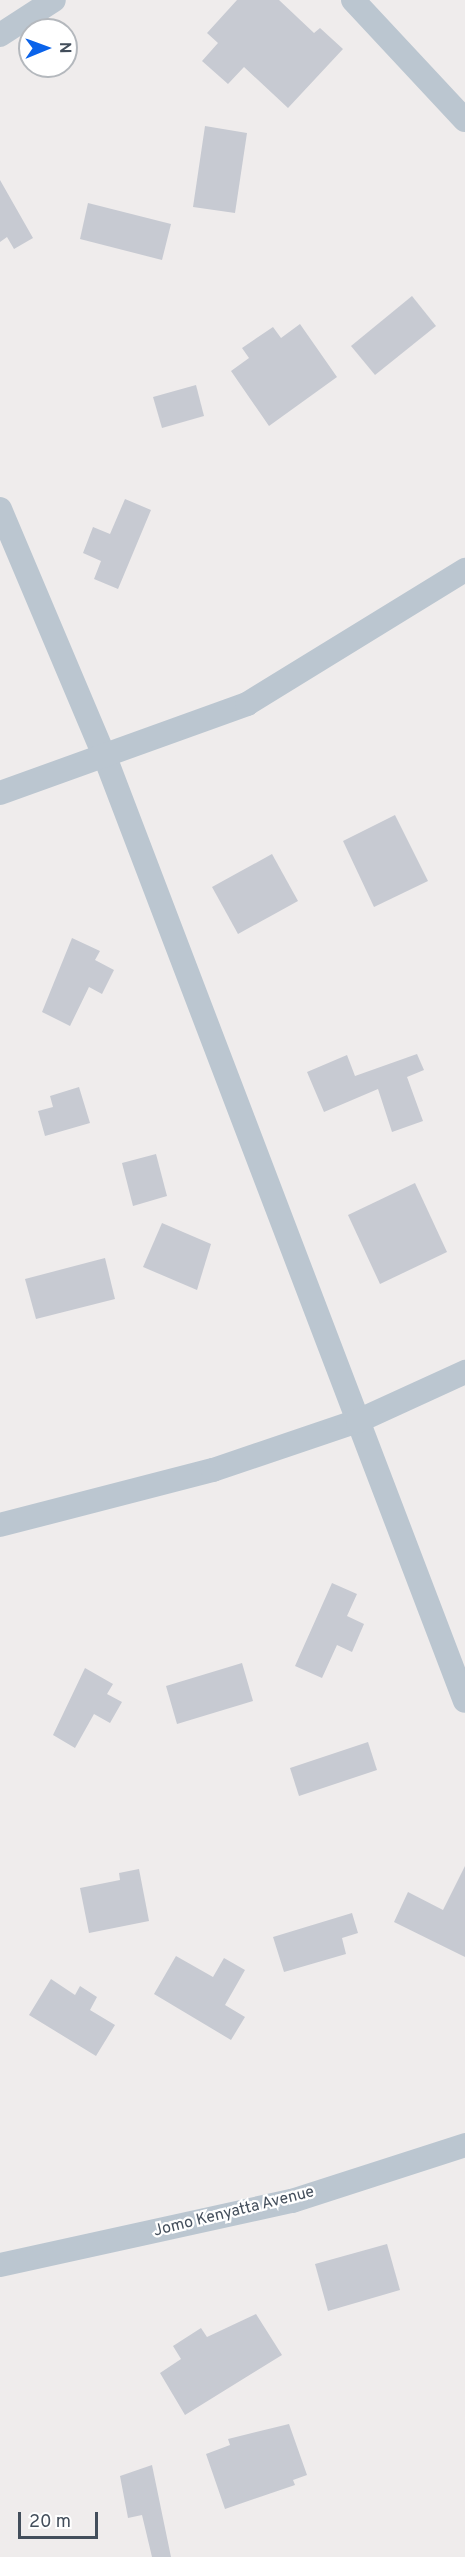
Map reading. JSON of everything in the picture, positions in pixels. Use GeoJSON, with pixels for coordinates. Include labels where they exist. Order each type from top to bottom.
{"type":"FeatureCollection","features":[{"type":"Feature","properties":{"kind":"street"},"geometry":{"type":"LineString","coordinates":[[0,35],[54,0]]}},
{"type":"Feature","properties":{"kind":"street"},"geometry":{"type":"LineString","coordinates":[[353,0],[465,120]]}},
{"type":"Feature","properties":{"kind":"street"},"geometry":{"type":"LineString","coordinates":[[0,509],[105,757],[465,1701]]}},
{"type":"Feature","properties":{"kind":"street"},"geometry":{"type":"LineString","coordinates":[[0,793],[247,704],[465,570]]}},
{"type":"Feature","properties":{"kind":"street"},"geometry":{"type":"LineString","coordinates":[[0,1525],[213,1470],[358,1421],[465,1372]]}},
{"type":"Feature","properties":{"kind":"street","name":"Jomo Kenyatta Avenue"},"geometry":{"type":"LineString","coordinates":[[0,2265],[292,2201],[465,2145]]}},
{"type":"Feature","properties":{"kind":"building"},"geometry":{"type":"Polygon","coordinates":[[[237,0],[279,0],[314,33],[320,28],[343,49],[288,108],[244,67],[228,84],[202,61],[218,43],[207,33],[237,0]]]}},
{"type":"Feature","properties":{"kind":"building"},"geometry":{"type":"Polygon","coordinates":[[[205,126],[247,133],[235,213],[193,207],[205,126]]]}},
{"type":"Feature","properties":{"kind":"building"},"geometry":{"type":"Polygon","coordinates":[[[0,180],[33,238],[14,249],[7,237],[0,242],[0,180]]]}},
{"type":"Feature","properties":{"kind":"building"},"geometry":{"type":"Polygon","coordinates":[[[88,203],[171,224],[162,260],[80,239],[88,203]]]}},
{"type":"Feature","properties":{"kind":"building"},"geometry":{"type":"Polygon","coordinates":[[[412,296],[436,326],[375,375],[351,346],[412,296]]]}},
{"type":"Feature","properties":{"kind":"building"},"geometry":{"type":"Polygon","coordinates":[[[300,324],[337,377],[269,426],[231,371],[249,358],[242,348],[273,327],[281,338],[300,324]]]}},
{"type":"Feature","properties":{"kind":"building"},"geometry":{"type":"Polygon","coordinates":[[[196,385],[204,416],[162,428],[153,397],[196,385]]]}},
{"type":"Feature","properties":{"kind":"building"},"geometry":{"type":"Polygon","coordinates":[[[125,499],[151,510],[118,589],[94,579],[101,561],[83,553],[93,527],[110,534],[125,499]]]}},
{"type":"Feature","properties":{"kind":"building"},"geometry":{"type":"Polygon","coordinates":[[[395,815],[428,881],[374,907],[343,841],[395,815]]]}},
{"type":"Feature","properties":{"kind":"building"},"geometry":{"type":"Polygon","coordinates":[[[272,854],[298,901],[238,934],[212,887],[272,854]]]}},
{"type":"Feature","properties":{"kind":"building"},"geometry":{"type":"Polygon","coordinates":[[[72,938],[100,951],[95,960],[114,970],[102,994],[89,987],[70,1026],[42,1012],[72,938]]]}},
{"type":"Feature","properties":{"kind":"building"},"geometry":{"type":"Polygon","coordinates":[[[417,1054],[424,1070],[407,1077],[423,1121],[392,1132],[378,1089],[324,1112],[307,1072],[347,1055],[355,1076],[417,1054]]]}},
{"type":"Feature","properties":{"kind":"building"},"geometry":{"type":"Polygon","coordinates":[[[79,1087],[90,1123],[45,1136],[38,1111],[53,1107],[50,1096],[79,1087]]]}},
{"type":"Feature","properties":{"kind":"building"},"geometry":{"type":"Polygon","coordinates":[[[156,1154],[167,1196],[133,1206],[122,1163],[156,1154]]]}},
{"type":"Feature","properties":{"kind":"building"},"geometry":{"type":"Polygon","coordinates":[[[415,1183],[447,1252],[380,1284],[348,1215],[415,1183]]]}},
{"type":"Feature","properties":{"kind":"building"},"geometry":{"type":"Polygon","coordinates":[[[162,1223],[211,1244],[197,1290],[143,1267],[162,1223]]]}},
{"type":"Feature","properties":{"kind":"building"},"geometry":{"type":"Polygon","coordinates":[[[105,1258],[115,1299],[36,1319],[25,1279],[105,1258]]]}},
{"type":"Feature","properties":{"kind":"building"},"geometry":{"type":"Polygon","coordinates":[[[332,1583],[357,1594],[347,1616],[364,1624],[352,1652],[337,1645],[322,1678],[295,1666],[332,1583]]]}},
{"type":"Feature","properties":{"kind":"building"},"geometry":{"type":"Polygon","coordinates":[[[242,1663],[253,1701],[177,1724],[166,1686],[242,1663]]]}},
{"type":"Feature","properties":{"kind":"building"},"geometry":{"type":"Polygon","coordinates":[[[85,1668],[113,1684],[107,1694],[122,1702],[110,1723],[94,1714],[75,1748],[53,1735],[85,1668]]]}},
{"type":"Feature","properties":{"kind":"building"},"geometry":{"type":"Polygon","coordinates":[[[368,1742],[377,1770],[299,1796],[290,1768],[368,1742]]]}},
{"type":"Feature","properties":{"kind":"building"},"geometry":{"type":"Polygon","coordinates":[[[465,1866],[465,1957],[394,1922],[408,1892],[443,1910],[465,1866]]]}},
{"type":"Feature","properties":{"kind":"building"},"geometry":{"type":"Polygon","coordinates":[[[139,1869],[149,1921],[89,1933],[80,1888],[120,1880],[119,1873],[139,1869]]]}},
{"type":"Feature","properties":{"kind":"building"},"geometry":{"type":"Polygon","coordinates":[[[352,1913],[358,1933],[342,1938],[346,1954],[284,1972],[273,1937],[352,1913]]]}},
{"type":"Feature","properties":{"kind":"building"},"geometry":{"type":"Polygon","coordinates":[[[176,1956],[213,1977],[224,1958],[245,1970],[225,2005],[245,2017],[231,2040],[154,1994],[176,1956]]]}},
{"type":"Feature","properties":{"kind":"building"},"geometry":{"type":"Polygon","coordinates":[[[51,1979],[75,1995],[80,1986],[97,1997],[90,2010],[115,2025],[96,2056],[29,2015],[51,1979]]]}},
{"type":"Feature","properties":{"kind":"building"},"geometry":{"type":"Polygon","coordinates":[[[387,2244],[400,2290],[328,2311],[315,2264],[387,2244]]]}},
{"type":"Feature","properties":{"kind":"building"},"geometry":{"type":"Polygon","coordinates":[[[256,2314],[282,2355],[185,2415],[160,2373],[181,2359],[173,2346],[201,2328],[207,2337],[256,2314]]]}},
{"type":"Feature","properties":{"kind":"building"},"geometry":{"type":"Polygon","coordinates":[[[289,2424],[307,2475],[293,2480],[295,2485],[225,2509],[206,2454],[230,2445],[228,2439],[289,2424]]]}},
{"type":"Feature","properties":{"kind":"building"},"geometry":{"type":"Polygon","coordinates":[[[152,2465],[171,2557],[152,2557],[142,2515],[128,2518],[120,2476],[152,2465]]]}}]}
